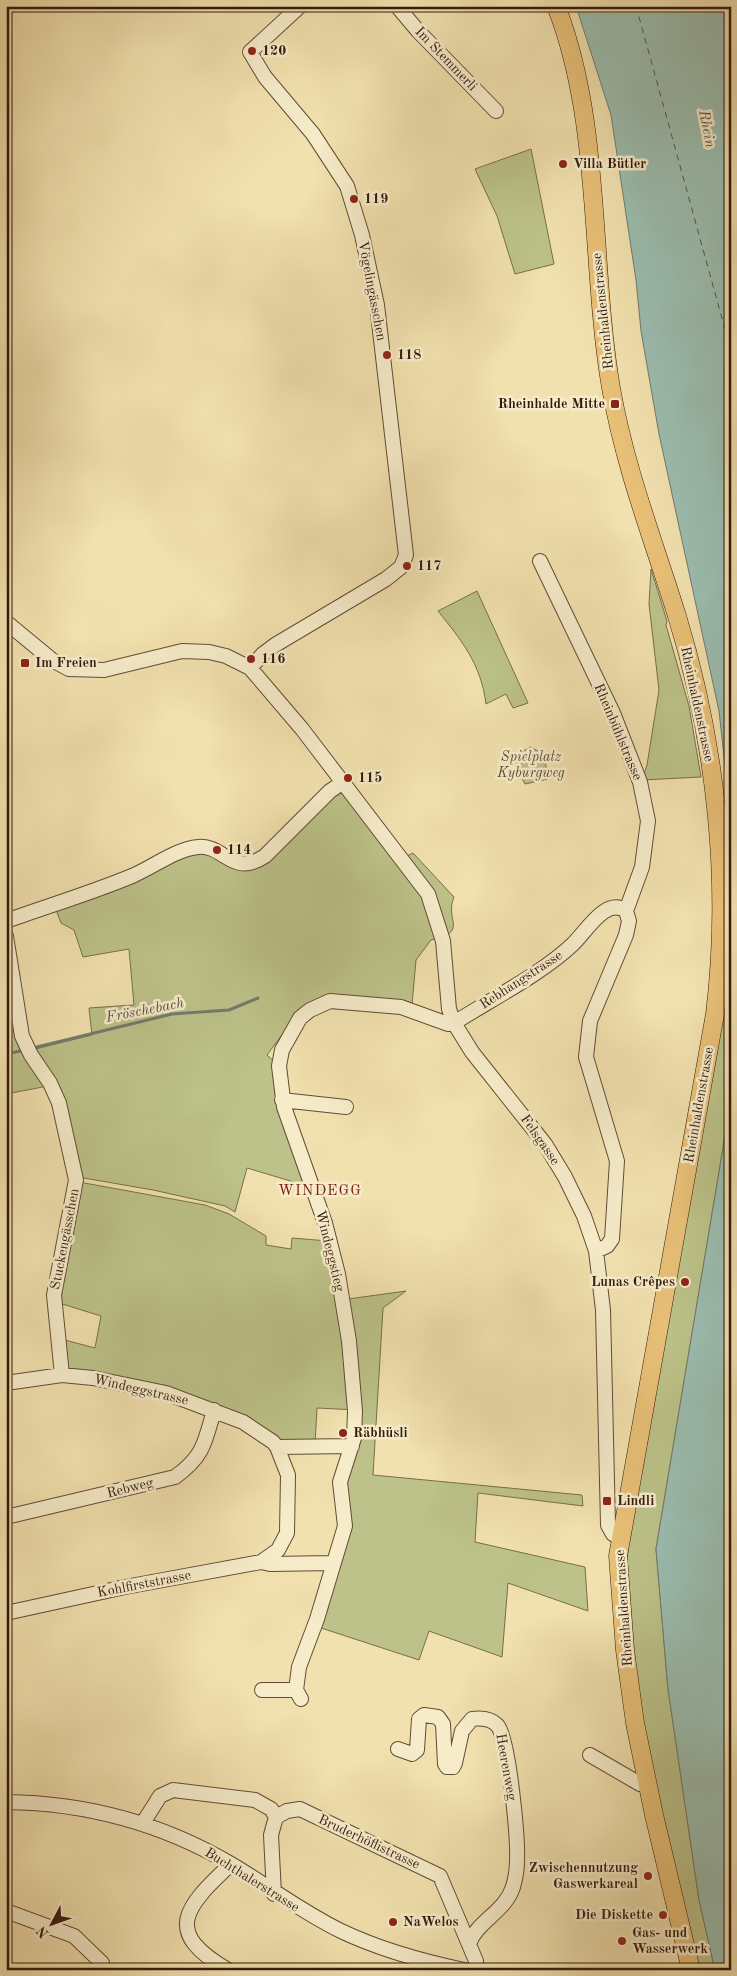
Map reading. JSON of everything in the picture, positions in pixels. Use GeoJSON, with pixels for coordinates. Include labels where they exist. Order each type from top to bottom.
{"type":"FeatureCollection","features":[{"type":"Feature","properties":{"kind":"main road","name":"Rheinhaldenstrasse"},"geometry":{"type":"LineString","coordinates":[[556,6],[578,80],[612,391],[632,479],[692,671],[713,785],[720,883],[719,975],[710,1049],[620,1538],[618,1573],[625,1650],[635,1723],[691,1970]]}},
{"type":"Feature","properties":{"kind":"street","name":"Vögelingässchen"},"geometry":{"type":"LineString","coordinates":[[250,668],[263,654],[275,645],[386,579],[401,567],[406,555],[377,305],[362,235],[347,186],[313,134],[265,77],[250,52],[300,6]]}},
{"type":"Feature","properties":{"kind":"street","name":"Im Stemmerli"},"geometry":{"type":"LineString","coordinates":[[397,6],[418,31],[496,111]]}},
{"type":"Feature","properties":{"kind":"street","name":"Rheinbühlstrasse"},"geometry":{"type":"LineString","coordinates":[[540,561],[613,713],[640,782],[648,820],[642,867],[626,911],[629,921],[626,934],[590,1021],[586,1057],[617,1161],[612,1239],[606,1246],[596,1251]]}},
{"type":"Feature","properties":{"kind":"street"},"geometry":{"type":"LineString","coordinates":[[6,622],[52,660],[69,669],[104,670],[182,651],[209,652],[226,656],[250,668]]}},
{"type":"Feature","properties":{"kind":"street","name":"Felsgasse"},"geometry":{"type":"LineString","coordinates":[[250,668],[302,729],[428,894],[443,941],[448,1000],[454,1023],[472,1052],[544,1144],[565,1178],[584,1216],[596,1251],[603,1310],[608,1525],[613,1534],[620,1538]]}},
{"type":"Feature","properties":{"kind":"street"},"geometry":{"type":"LineString","coordinates":[[6,921],[131,876],[200,846],[239,863],[254,863],[265,856],[330,790],[342,783]]}},
{"type":"Feature","properties":{"kind":"street","name":"Rebhangstrasse"},"geometry":{"type":"LineString","coordinates":[[454,1023],[556,959],[574,944],[606,910],[616,907],[626,911]]}},
{"type":"Feature","properties":{"kind":"street","name":"Stuckengässchen"},"geometry":{"type":"LineString","coordinates":[[6,936],[22,1036],[31,1055],[50,1083],[59,1103],[76,1180],[54,1295],[62,1375]]}},
{"type":"Feature","properties":{"kind":"street","name":"Windeggstieg"},"geometry":{"type":"LineString","coordinates":[[262,1690],[298,1695],[299,1667],[345,1526],[340,1482],[352,1446],[355,1411],[353,1379],[338,1274],[325,1223],[308,1180],[282,1100],[280,1066],[282,1050],[300,1018],[317,1006],[330,1001],[400,1007],[448,1024],[454,1023]]}},
{"type":"Feature","properties":{"kind":"street"},"geometry":{"type":"LineString","coordinates":[[282,1100],[346,1107]]}},
{"type":"Feature","properties":{"kind":"street","name":"Windeggstrasse"},"geometry":{"type":"LineString","coordinates":[[6,1383],[62,1375],[93,1378],[166,1393],[243,1422],[277,1447]]}},
{"type":"Feature","properties":{"kind":"street","name":"Rebweg"},"geometry":{"type":"LineString","coordinates":[[6,1517],[175,1477],[192,1464],[204,1446],[214,1410]]}},
{"type":"Feature","properties":{"kind":"street"},"geometry":{"type":"LineString","coordinates":[[277,1447],[352,1446]]}},
{"type":"Feature","properties":{"kind":"street","name":"Kohlfirststrasse"},"geometry":{"type":"LineString","coordinates":[[6,1613],[125,1587],[262,1562],[278,1550],[287,1533],[288,1475],[277,1447]]}},
{"type":"Feature","properties":{"kind":"street"},"geometry":{"type":"LineString","coordinates":[[262,1562],[270,1564],[334,1563]]}},
{"type":"Feature","properties":{"kind":"street","name":"Heerenweg"},"geometry":{"type":"LineString","coordinates":[[398,1749],[412,1754],[417,1750],[420,1719],[424,1715],[438,1717],[443,1724],[445,1764],[447,1767],[452,1767],[455,1763],[462,1731],[472,1719],[489,1720],[497,1724],[502,1734],[512,1796],[517,1862],[513,1887],[506,1903],[472,1934],[469,1944]]}},
{"type":"Feature","properties":{"kind":"street"},"geometry":{"type":"LineString","coordinates":[[590,1755],[640,1784],[648,1783]]}},
{"type":"Feature","properties":{"kind":"street"},"geometry":{"type":"LineString","coordinates":[[143,1823],[160,1796],[174,1790],[255,1800],[271,1809],[276,1817],[271,1836],[274,1894]]}},
{"type":"Feature","properties":{"kind":"street","name":"Buchthalerstrasse"},"geometry":{"type":"LineString","coordinates":[[6,1802],[48,1803],[104,1812],[143,1823],[190,1843],[231,1864],[307,1914],[373,1945],[412,1959],[464,1970]]}},
{"type":"Feature","properties":{"kind":"street","name":"Bruderhöflistrasse"},"geometry":{"type":"LineString","coordinates":[[276,1817],[287,1810],[300,1809],[440,1876],[476,1961],[475,1970]]}},
{"type":"Feature","properties":{"kind":"street"},"geometry":{"type":"LineString","coordinates":[[228,1970],[194,1946],[188,1935],[187,1921],[192,1908],[205,1888],[231,1864]]}},
{"type":"Feature","properties":{"kind":"street"},"geometry":{"type":"LineString","coordinates":[[6,1911],[74,1936],[102,1963]]}},
{"type":"Feature","properties":{"kind":"green space"},"geometry":{"type":"Polygon","coordinates":[[[531,149],[554,264],[515,274],[497,216],[475,169],[531,149]]]}},
{"type":"Feature","properties":{"kind":"green space"},"geometry":{"type":"Polygon","coordinates":[[[651,569],[667,621],[666,625],[689,706],[701,777],[642,780],[647,765],[659,690],[649,604],[651,569]]]}},
{"type":"Feature","properties":{"kind":"green space"},"geometry":{"type":"Polygon","coordinates":[[[477,591],[528,703],[513,708],[506,694],[486,704],[480,677],[475,665],[462,643],[438,611],[477,591]]]}},
{"type":"Feature","properties":{"kind":"green space","name":"Spielplatz Kyburgweg"},"geometry":{"type":"Polygon","coordinates":[[[530,747],[544,754],[548,779],[525,784],[512,758],[530,747]]]}},
{"type":"Feature","properties":{"kind":"green space"},"geometry":{"type":"Polygon","coordinates":[[[339,792],[349,796],[399,860],[413,853],[454,897],[452,905],[453,929],[443,937],[431,940],[416,960],[412,1005],[324,999],[296,1016],[267,1055],[278,1065],[307,1186],[247,1168],[235,1212],[225,1206],[153,1190],[78,1177],[63,1107],[31,1050],[92,1035],[89,1008],[134,1005],[129,949],[83,957],[74,930],[61,923],[55,907],[197,851],[240,867],[328,797],[339,792]]]}},
{"type":"Feature","properties":{"kind":"green space"},"geometry":{"type":"Polygon","coordinates":[[[6,958],[20,1045],[48,1086],[6,1094],[6,1048],[10,1047],[6,1025],[6,958]]]}},
{"type":"Feature","properties":{"kind":"green space"},"geometry":{"type":"Polygon","coordinates":[[[724,975],[731,977],[731,1100],[656,1549],[668,1689],[699,1900],[715,1970],[696,1970],[625,1650],[628,1538],[724,975]]]}},
{"type":"Feature","properties":{"kind":"green space"},"geometry":{"type":"Polygon","coordinates":[[[79,1182],[205,1205],[229,1214],[266,1236],[266,1245],[291,1249],[292,1238],[328,1241],[341,1300],[406,1291],[383,1308],[373,1475],[582,1495],[583,1506],[478,1493],[475,1542],[585,1567],[588,1611],[508,1583],[502,1657],[429,1631],[419,1660],[315,1626],[347,1533],[344,1490],[357,1410],[317,1408],[315,1444],[279,1444],[265,1429],[66,1369],[61,1339],[95,1348],[101,1316],[59,1303],[79,1182]]]}},
{"type":"Feature","properties":{"kind":"water","name":"Rhein"},"geometry":{"type":"Polygon","coordinates":[[[576,6],[731,6],[731,820],[719,711],[659,434],[641,331],[636,280],[611,115],[576,6]]]}},
{"type":"Feature","properties":{"kind":"water"},"geometry":{"type":"Polygon","coordinates":[[[731,1100],[731,1970],[715,1970],[699,1900],[668,1689],[656,1549],[731,1100]]]}},
{"type":"Feature","properties":{"kind":"waterway","name":"Fröschebach"},"geometry":{"type":"LineString","coordinates":[[37,1047],[172,1014],[229,1010],[258,998]]}},
{"type":"Feature","properties":{"kind":"waterway","name":"Fröschebach"},"geometry":{"type":"LineString","coordinates":[[6,1054],[20,1051]]}},
{"type":"Feature","properties":{"kind":"ferry route"},"geometry":{"type":"LineString","coordinates":[[636,6],[731,351]]}},
{"type":"Feature","properties":{"kind":"place","name":"120"},"geometry":{"type":"Point","coordinates":[252,51]}},
{"type":"Feature","properties":{"kind":"place","name":"Villa Bütler"},"geometry":{"type":"Point","coordinates":[563,164]}},
{"type":"Feature","properties":{"kind":"place","name":"119"},"geometry":{"type":"Point","coordinates":[354,199]}},
{"type":"Feature","properties":{"kind":"place","name":"118"},"geometry":{"type":"Point","coordinates":[387,355]}},
{"type":"Feature","properties":{"kind":"place","name":"Rheinhalde Mitte"},"geometry":{"type":"Point","coordinates":[615,404]}},
{"type":"Feature","properties":{"kind":"place","name":"117"},"geometry":{"type":"Point","coordinates":[407,566]}},
{"type":"Feature","properties":{"kind":"place","name":"116"},"geometry":{"type":"Point","coordinates":[251,659]}},
{"type":"Feature","properties":{"kind":"place","name":"Im Freien"},"geometry":{"type":"Point","coordinates":[25,663]}},
{"type":"Feature","properties":{"kind":"place","name":"115"},"geometry":{"type":"Point","coordinates":[348,778]}},
{"type":"Feature","properties":{"kind":"place","name":"114"},"geometry":{"type":"Point","coordinates":[217,850]}},
{"type":"Feature","properties":{"kind":"place","name":"Lunas Crêpes"},"geometry":{"type":"Point","coordinates":[685,1282]}},
{"type":"Feature","properties":{"kind":"place","name":"Räbhüsli"},"geometry":{"type":"Point","coordinates":[343,1433]}},
{"type":"Feature","properties":{"kind":"place","name":"Lindli"},"geometry":{"type":"Point","coordinates":[607,1501]}},
{"type":"Feature","properties":{"kind":"place","name":"Zwischennutzung Gaswerkareal"},"geometry":{"type":"Point","coordinates":[648,1876]}},
{"type":"Feature","properties":{"kind":"place","name":"Die Diskette"},"geometry":{"type":"Point","coordinates":[663,1915]}},
{"type":"Feature","properties":{"kind":"place","name":"NaWelos"},"geometry":{"type":"Point","coordinates":[393,1922]}},
{"type":"Feature","properties":{"kind":"place","name":"Gas- und Wasserwerk"},"geometry":{"type":"Point","coordinates":[622,1941]}},
{"type":"Feature","properties":{"kind":"district","name":"WINDEGG"},"geometry":{"type":"Point","coordinates":[320,1191]}}]}
